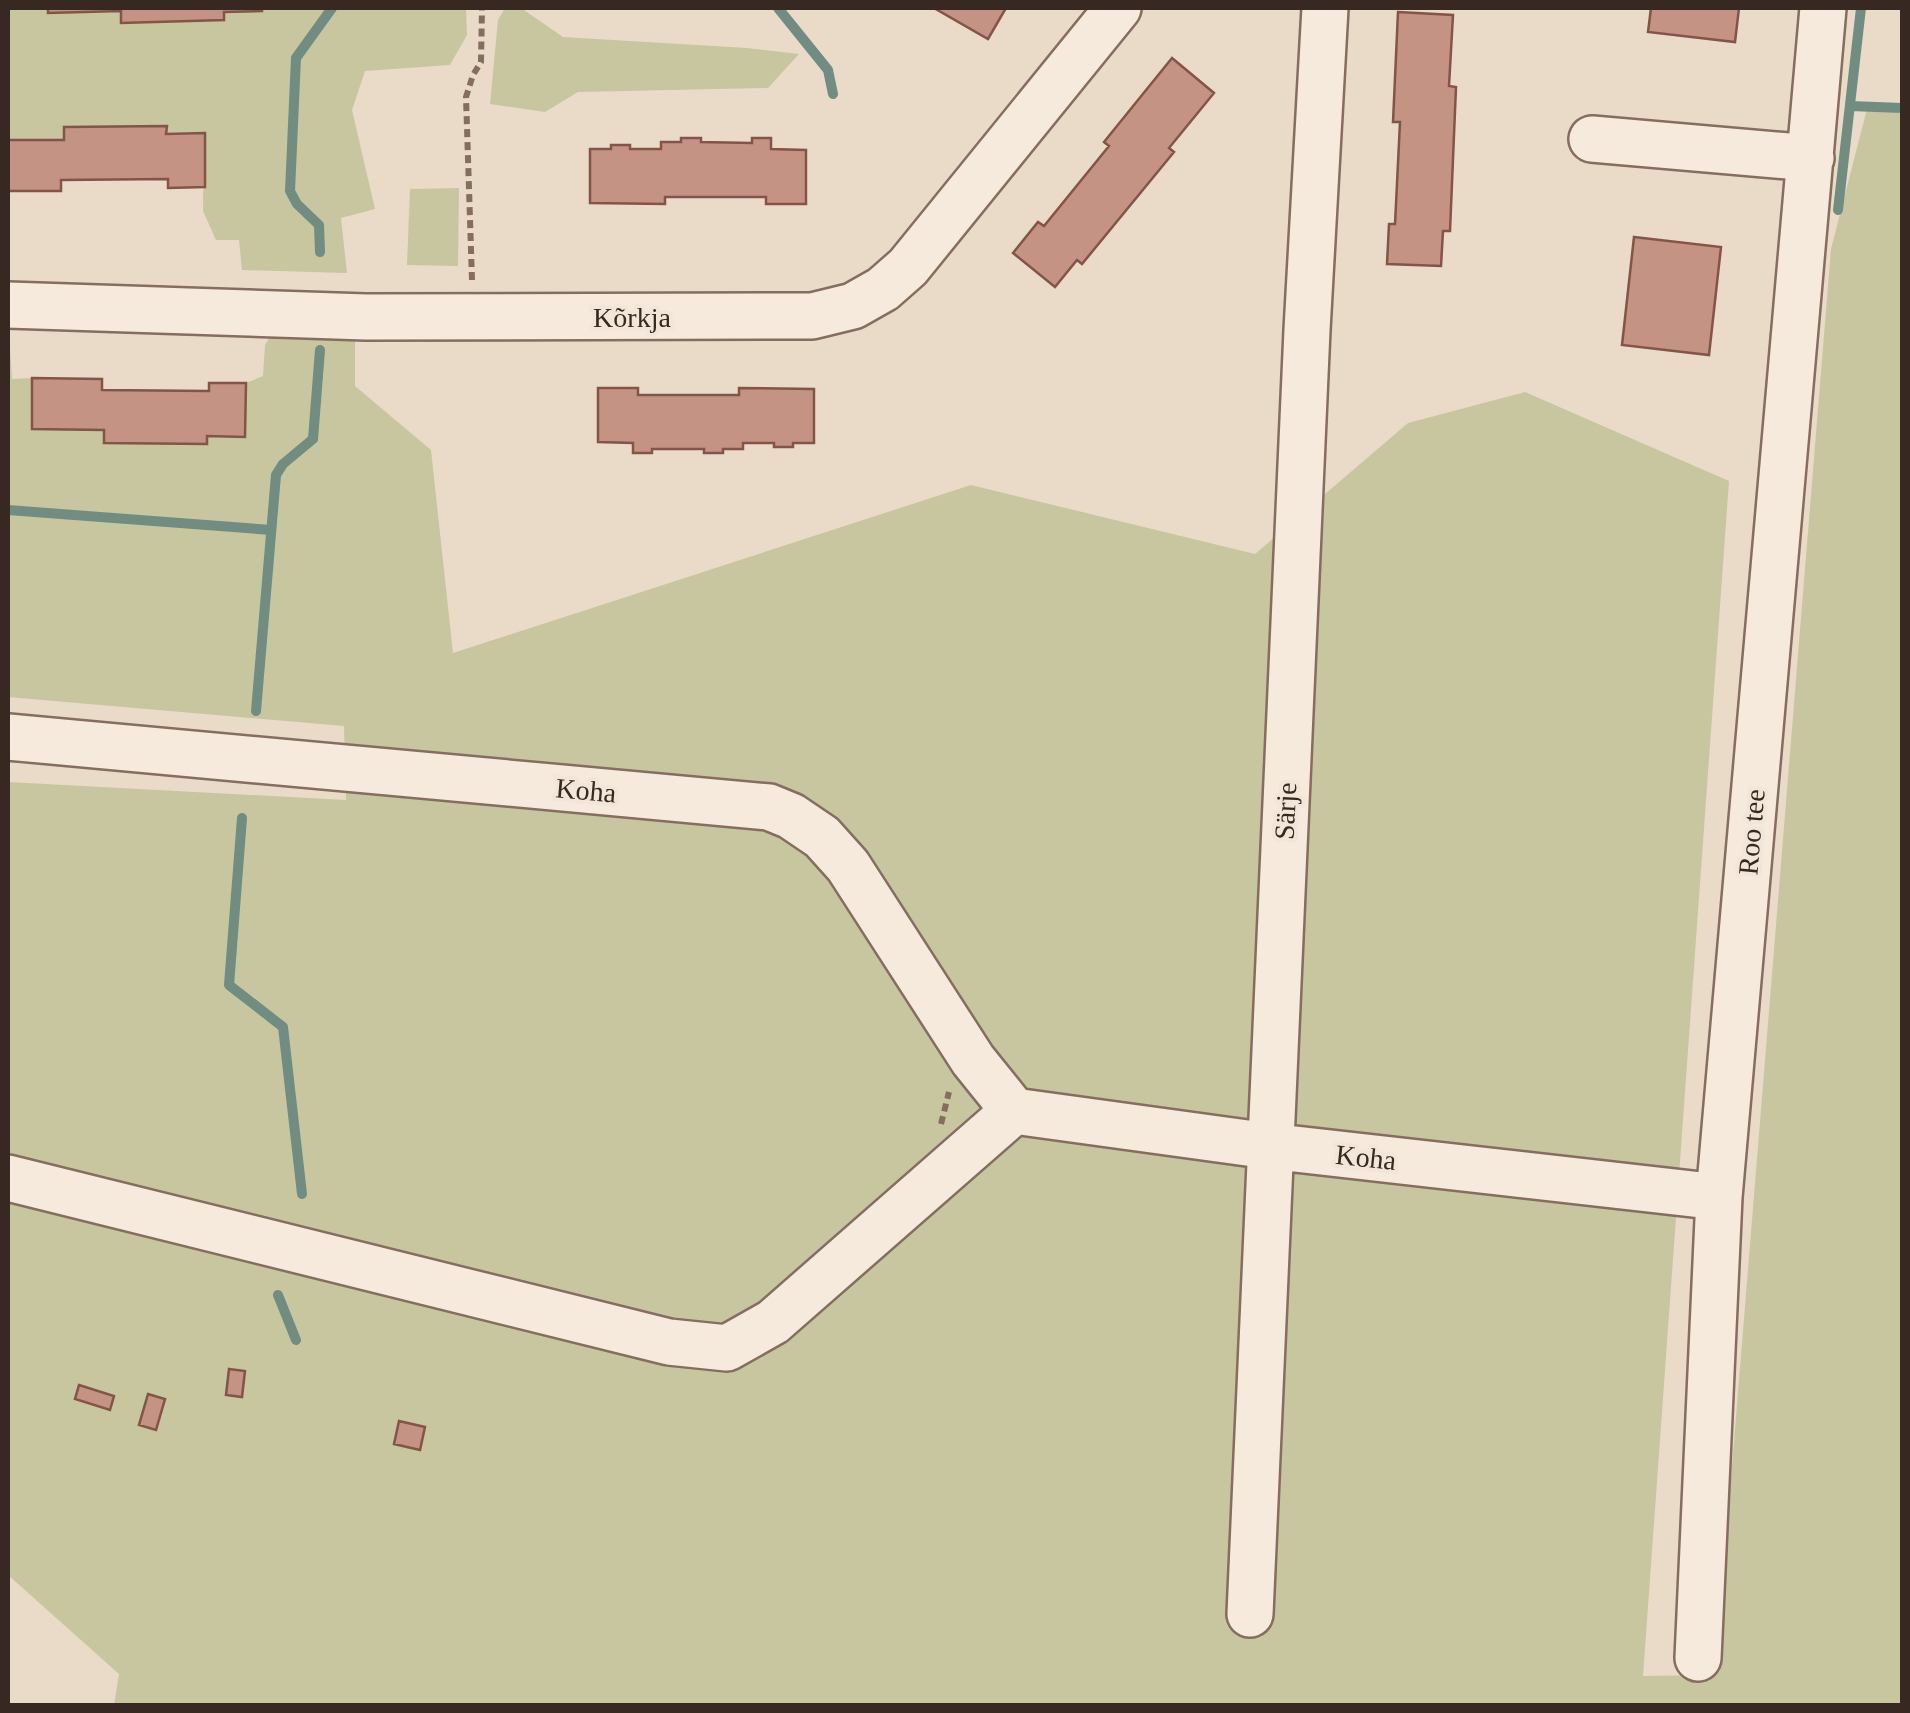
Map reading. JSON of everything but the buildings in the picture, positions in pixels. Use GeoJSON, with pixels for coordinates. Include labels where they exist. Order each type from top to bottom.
{"type":"FeatureCollection","features":[{"type":"Feature","properties":{"kind":"street","name":"Kõrkja"},"geometry":{"type":"LineString","coordinates":[[8,305],[366,317],[812,316],[853,306],[883,290],[908,267],[1118,8]]}},
{"type":"Feature","properties":{"kind":"street","name":"Särje"},"geometry":{"type":"LineString","coordinates":[[1250,1614],[1306,350],[1325,8]]}},
{"type":"Feature","properties":{"kind":"street","name":"Roo tee"},"geometry":{"type":"LineString","coordinates":[[1698,1658],[1719,1197],[1823,8]]}},
{"type":"Feature","properties":{"kind":"street"},"geometry":{"type":"LineString","coordinates":[[1592,139],[1812,158]]}},
{"type":"Feature","properties":{"kind":"street","name":"Koha"},"geometry":{"type":"LineString","coordinates":[[8,737],[769,807],[791,816],[822,837],[848,866],[973,1060],[1014,1111],[1269,1146],[1719,1197]]}},
{"type":"Feature","properties":{"kind":"street"},"geometry":{"type":"LineString","coordinates":[[8,1178],[669,1342],[727,1348],[773,1322],[1014,1111]]}},
{"type":"Feature","properties":{"kind":"path"},"geometry":{"type":"LineString","coordinates":[[482,8],[481,62],[466,97],[472,281],[489,282]]}},
{"type":"Feature","properties":{"kind":"path"},"geometry":{"type":"LineString","coordinates":[[940,1131],[955,1076],[973,1060]]}},
{"type":"Feature","properties":{"kind":"shaded area"},"geometry":{"type":"Polygon","coordinates":[[[8,8],[121,11],[122,23],[224,20],[224,12],[262,8],[466,8],[467,35],[450,65],[365,71],[352,110],[375,209],[341,218],[347,273],[242,270],[239,240],[216,240],[203,211],[204,133],[166,134],[166,126],[65,127],[64,140],[8,140],[8,8]]]}},
{"type":"Feature","properties":{"kind":"shaded area"},"geometry":{"type":"Polygon","coordinates":[[[505,8],[521,8],[563,37],[799,54],[768,88],[578,92],[545,112],[490,104],[498,20],[505,8]]]}},
{"type":"Feature","properties":{"kind":"shaded area"},"geometry":{"type":"Polygon","coordinates":[[[1868,105],[1902,114],[1902,1705],[114,1705],[119,1674],[8,1575],[8,782],[346,800],[344,726],[8,697],[8,347],[12,379],[32,378],[32,429],[104,430],[105,443],[206,444],[207,436],[245,436],[246,383],[263,376],[265,345],[275,328],[355,329],[355,386],[431,450],[453,653],[971,485],[1255,554],[1408,423],[1525,392],[1729,481],[1643,1676],[1715,1675],[1831,249],[1868,105]]]}},
{"type":"Feature","properties":{"kind":"shaded area"},"geometry":{"type":"Polygon","coordinates":[[[459,188],[458,266],[407,265],[410,189],[459,188]]]}},
{"type":"Feature","properties":{"kind":"waterway"},"geometry":{"type":"LineString","coordinates":[[320,252],[319,225],[297,204],[290,191],[296,58],[332,8]]}},
{"type":"Feature","properties":{"kind":"waterway"},"geometry":{"type":"LineString","coordinates":[[778,8],[828,70],[833,94]]}},
{"type":"Feature","properties":{"kind":"waterway"},"geometry":{"type":"LineString","coordinates":[[1838,210],[1861,8]]}},
{"type":"Feature","properties":{"kind":"waterway"},"geometry":{"type":"LineString","coordinates":[[1850,106],[1902,108]]}},
{"type":"Feature","properties":{"kind":"waterway"},"geometry":{"type":"LineString","coordinates":[[256,711],[276,475],[283,464],[313,439],[320,350]]}},
{"type":"Feature","properties":{"kind":"waterway"},"geometry":{"type":"LineString","coordinates":[[8,510],[271,530]]}},
{"type":"Feature","properties":{"kind":"waterway"},"geometry":{"type":"LineString","coordinates":[[242,818],[229,985],[283,1027],[302,1194]]}},
{"type":"Feature","properties":{"kind":"waterway"},"geometry":{"type":"LineString","coordinates":[[278,1295],[296,1340]]}}]}
